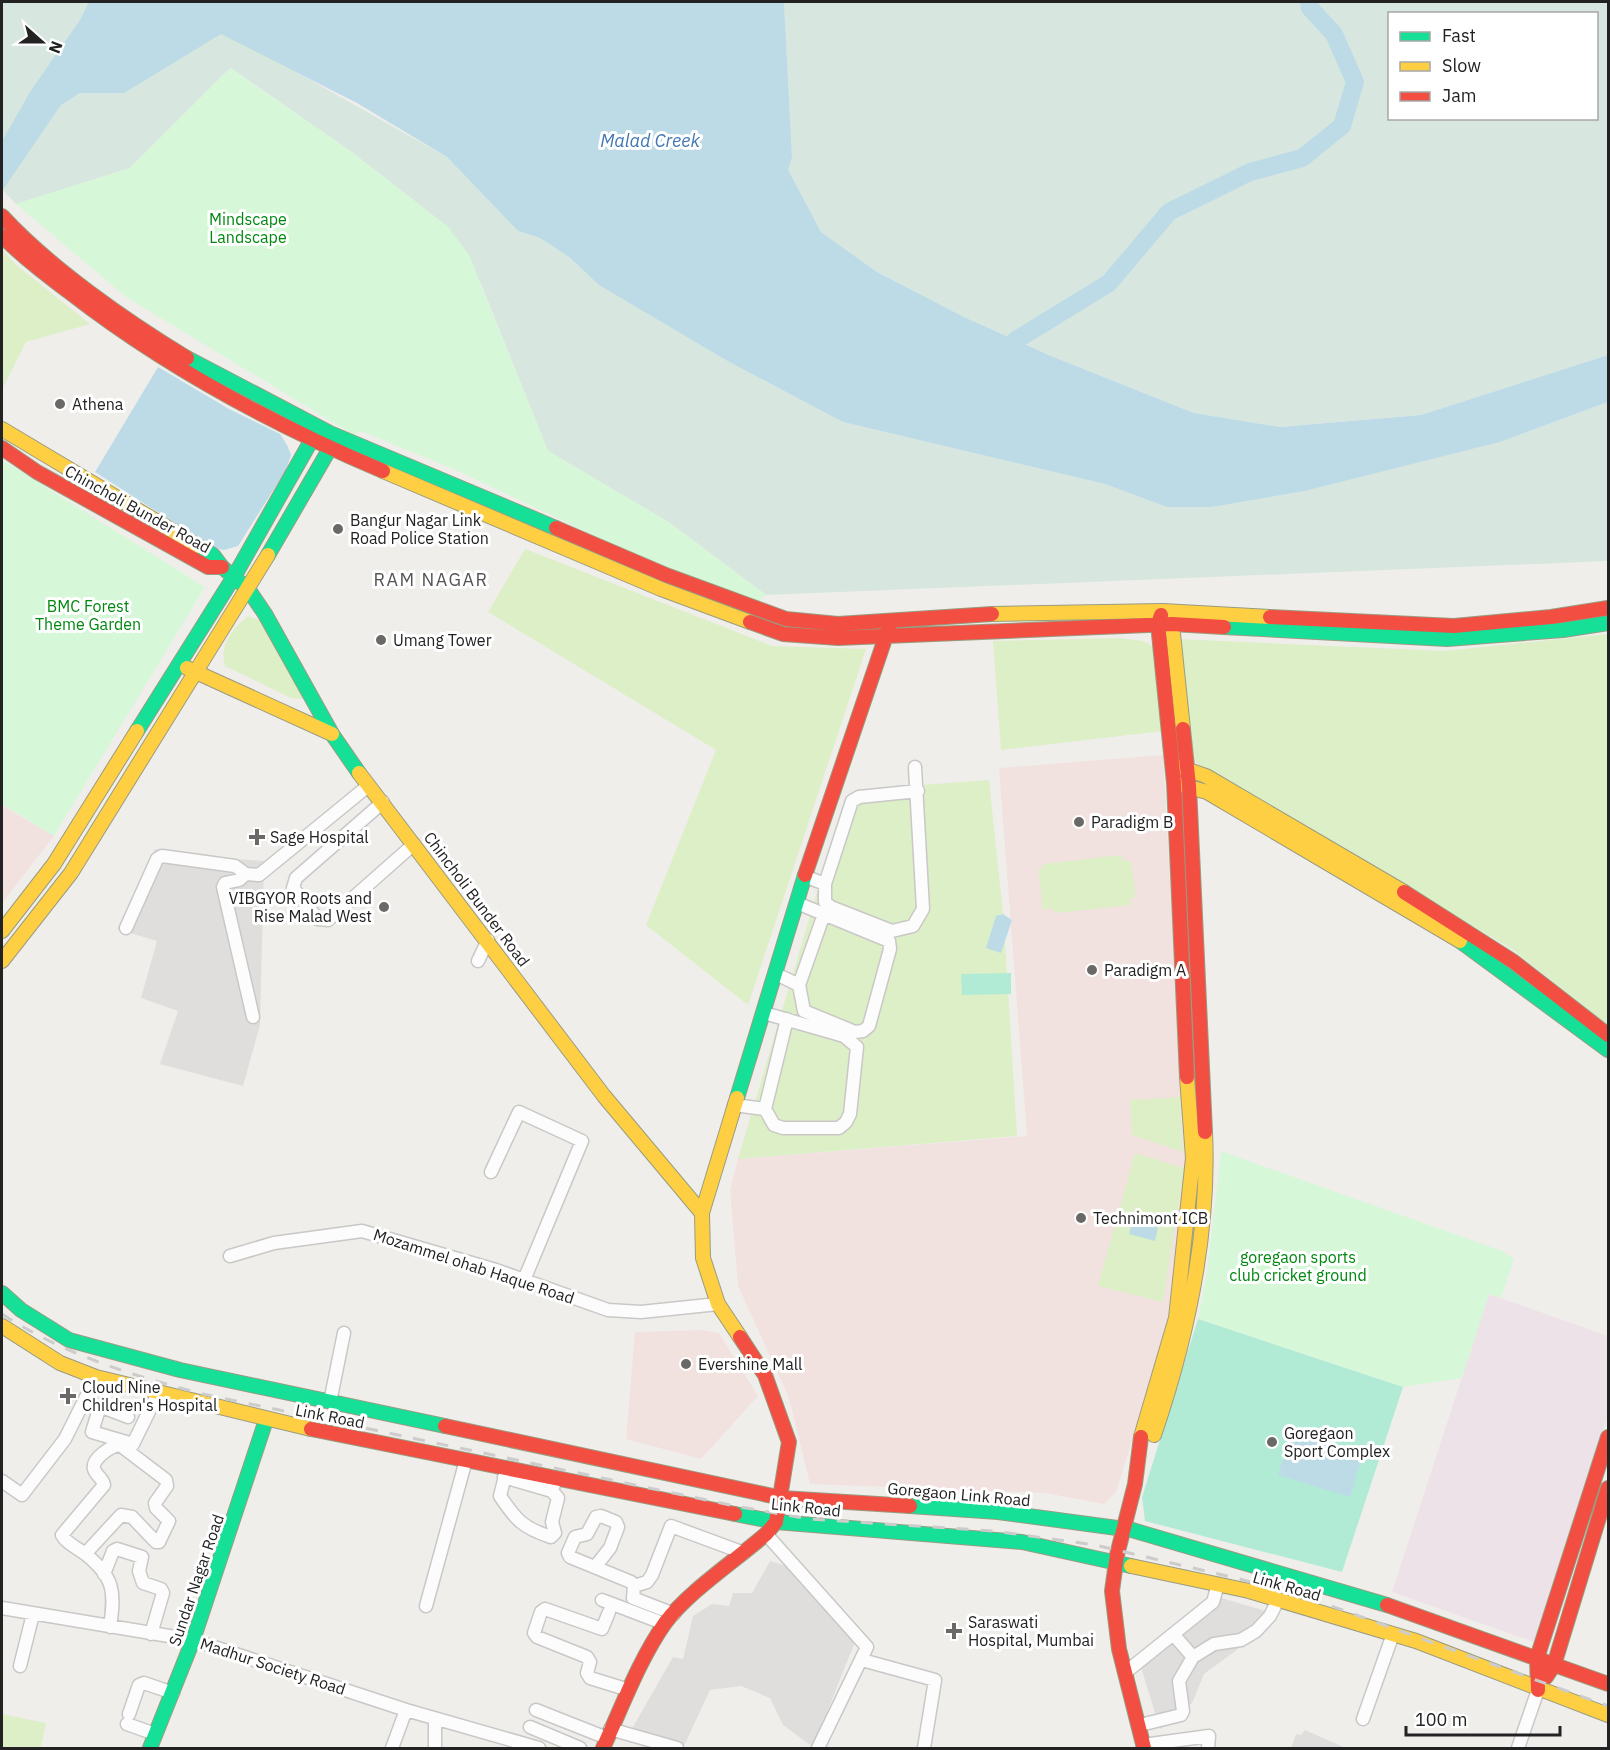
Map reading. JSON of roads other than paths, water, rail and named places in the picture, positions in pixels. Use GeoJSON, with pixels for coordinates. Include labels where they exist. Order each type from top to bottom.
{"type":"FeatureCollection","features":[{"type":"Feature","properties":{"kind":"street"},"geometry":{"type":"LineString","coordinates":[[2,217],[55,265],[162,343],[206,370],[330,433],[666,575],[764,613],[807,623],[890,628],[1172,624],[1447,639],[1563,630],[1608,623]]}},
{"type":"Feature","properties":{"kind":"street"},"geometry":{"type":"LineString","coordinates":[[2,236],[19,253],[96,313],[162,358],[311,441],[661,589],[759,627],[805,637],[838,638],[982,614],[1163,611],[1454,626],[1551,617],[1608,608]]}},
{"type":"Feature","properties":{"kind":"street","name":"Chincholi Bunder Road"},"geometry":{"type":"LineString","coordinates":[[2,429],[213,555],[222,567],[235,575],[248,589],[265,614],[332,734],[368,786],[383,802],[604,1096],[702,1213]]}},
{"type":"Feature","properties":{"kind":"street"},"geometry":{"type":"LineString","coordinates":[[2,931],[54,864],[178,662],[235,575],[311,441],[330,433]]}},
{"type":"Feature","properties":{"kind":"street"},"geometry":{"type":"LineString","coordinates":[[2,961],[71,873],[248,589],[329,450],[330,433]]}},
{"type":"Feature","properties":{"kind":"street","name":"Chincholi Bunder Road"},"geometry":{"type":"LineString","coordinates":[[2,448],[37,472],[208,567],[222,567]]}},
{"type":"Feature","properties":{"kind":"street"},"geometry":{"type":"LineString","coordinates":[[1163,611],[1158,624],[1174,783],[1182,1008],[1193,1158],[1183,1270],[1176,1318],[1138,1448],[1139,1465],[1128,1529],[1115,1562],[1112,1593],[1126,1672],[1144,1747],[1209,1736],[1208,1749]]}},
{"type":"Feature","properties":{"kind":"street"},"geometry":{"type":"LineString","coordinates":[[1139,1465],[1149,1450],[1174,1377],[1201,1248],[1206,1153],[1189,786],[1172,624],[1163,611]]}},
{"type":"Feature","properties":{"kind":"street"},"geometry":{"type":"LineString","coordinates":[[606,1739],[629,1690],[669,1619],[766,1534],[776,1522],[782,1498],[789,1442],[765,1375],[718,1304],[703,1258],[702,1213],[804,876],[890,628]]}},
{"type":"Feature","properties":{"kind":"street"},"geometry":{"type":"LineString","coordinates":[[178,662],[195,674],[332,734]]}},
{"type":"Feature","properties":{"kind":"street"},"geometry":{"type":"LineString","coordinates":[[1172,764],[1206,776],[1492,955],[1608,1050]]}},
{"type":"Feature","properties":{"kind":"street"},"geometry":{"type":"LineString","coordinates":[[915,767],[918,791],[922,909],[913,926],[892,931],[831,907],[825,902],[825,884],[852,801],[859,797],[918,791]]}},
{"type":"Feature","properties":{"kind":"street"},"geometry":{"type":"LineString","coordinates":[[1174,783],[1207,792],[1459,940],[1543,981],[1608,1035]]}},
{"type":"Feature","properties":{"kind":"street"},"geometry":{"type":"LineString","coordinates":[[126,928],[157,859],[162,856],[235,866],[246,874],[259,875],[368,786]]}},
{"type":"Feature","properties":{"kind":"street"},"geometry":{"type":"LineString","coordinates":[[383,802],[296,878],[293,888],[318,919],[328,920],[414,844]]}},
{"type":"Feature","properties":{"kind":"street"},"geometry":{"type":"LineString","coordinates":[[246,874],[239,880],[225,883],[223,887],[253,1017]]}},
{"type":"Feature","properties":{"kind":"street"},"geometry":{"type":"LineString","coordinates":[[804,876],[825,884]]}},
{"type":"Feature","properties":{"kind":"street"},"geometry":{"type":"LineString","coordinates":[[797,903],[824,914],[889,941],[890,949],[869,1026],[863,1031],[855,1032],[808,1014],[802,1007],[799,985],[824,914]]}},
{"type":"Feature","properties":{"kind":"street"},"geometry":{"type":"LineString","coordinates":[[478,961],[488,940]]}},
{"type":"Feature","properties":{"kind":"street"},"geometry":{"type":"LineString","coordinates":[[776,974],[799,985]]}},
{"type":"Feature","properties":{"kind":"street"},"geometry":{"type":"LineString","coordinates":[[764,1013],[787,1019],[844,1036],[857,1047],[849,1114],[846,1122],[839,1128],[783,1128],[774,1125],[765,1109],[787,1019]]}},
{"type":"Feature","properties":{"kind":"street"},"geometry":{"type":"LineString","coordinates":[[1188,1087],[1204,1085]]}},
{"type":"Feature","properties":{"kind":"street"},"geometry":{"type":"LineString","coordinates":[[734,1105],[765,1109]]}},
{"type":"Feature","properties":{"kind":"street"},"geometry":{"type":"LineString","coordinates":[[491,1172],[519,1112],[582,1141],[524,1280]]}},
{"type":"Feature","properties":{"kind":"street","name":"Mozammel ohab Haque Road"},"geometry":{"type":"LineString","coordinates":[[230,1256],[274,1244],[362,1231],[524,1280],[608,1310],[641,1312],[718,1304]]}},
{"type":"Feature","properties":{"kind":"street","name":"Link Road"},"geometry":{"type":"LineString","coordinates":[[2,1293],[21,1310],[69,1340],[180,1370],[330,1402],[466,1460],[506,1473],[554,1484],[776,1522],[1022,1542],[1218,1584],[1394,1634],[1608,1715]]}},
{"type":"Feature","properties":{"kind":"street","name":"Link Road"},"geometry":{"type":"LineString","coordinates":[[2,1326],[60,1364],[96,1377],[266,1420],[409,1434],[782,1498]]}},
{"type":"Feature","properties":{"kind":"street"},"geometry":{"type":"LineString","coordinates":[[330,1402],[344,1334]]}},
{"type":"Feature","properties":{"kind":"street"},"geometry":{"type":"LineString","coordinates":[[2,1480],[22,1495],[65,1438],[96,1377]]}},
{"type":"Feature","properties":{"kind":"street"},"geometry":{"type":"LineString","coordinates":[[100,1406],[92,1432],[133,1444],[158,1393]]}},
{"type":"Feature","properties":{"kind":"street"},"geometry":{"type":"LineString","coordinates":[[85,1400],[128,1416]]}},
{"type":"Feature","properties":{"kind":"street","name":"Sundar Nagar Road"},"geometry":{"type":"LineString","coordinates":[[152,1744],[193,1640],[266,1420]]}},
{"type":"Feature","properties":{"kind":"street"},"geometry":{"type":"LineString","coordinates":[[1538,1690],[1537,1658],[1608,1437]]}},
{"type":"Feature","properties":{"kind":"street"},"geometry":{"type":"LineString","coordinates":[[85,1554],[121,1515],[132,1517],[156,1542],[159,1542],[168,1527],[169,1521],[156,1508],[155,1503],[167,1486],[166,1480],[120,1444],[112,1445],[95,1463],[94,1470],[104,1480],[104,1485],[62,1535],[104,1574],[114,1596],[110,1627]]}},
{"type":"Feature","properties":{"kind":"street"},"geometry":{"type":"LineString","coordinates":[[426,1606],[466,1460]]}},
{"type":"Feature","properties":{"kind":"street"},"geometry":{"type":"LineString","coordinates":[[506,1473],[500,1496],[517,1521],[532,1531],[551,1537],[555,1533],[552,1522],[558,1498],[554,1484]]}},
{"type":"Feature","properties":{"kind":"street"},"geometry":{"type":"LineString","coordinates":[[1518,1749],[1538,1690],[1554,1665],[1607,1492],[1590,1490]]}},
{"type":"Feature","properties":{"kind":"street","name":"Goregaon Link Road"},"geometry":{"type":"LineString","coordinates":[[782,1498],[998,1512],[1128,1529]]}},
{"type":"Feature","properties":{"kind":"street"},"geometry":{"type":"LineString","coordinates":[[595,1567],[610,1548],[618,1527],[616,1522],[601,1515],[596,1517],[587,1534],[575,1537],[568,1553],[570,1557],[631,1582],[634,1586],[633,1598],[669,1619]]}},
{"type":"Feature","properties":{"kind":"street"},"geometry":{"type":"LineString","coordinates":[[634,1586],[647,1582],[652,1575],[671,1526],[744,1553]]}},
{"type":"Feature","properties":{"kind":"street","name":"Link Road"},"geometry":{"type":"LineString","coordinates":[[1128,1529],[1360,1596],[1608,1684]]}},
{"type":"Feature","properties":{"kind":"street"},"geometry":{"type":"LineString","coordinates":[[766,1534],[867,1647],[818,1749]]}},
{"type":"Feature","properties":{"kind":"street"},"geometry":{"type":"LineString","coordinates":[[104,1574],[113,1551],[117,1549],[142,1557],[139,1571],[142,1583],[161,1589],[164,1593],[152,1634]]}},
{"type":"Feature","properties":{"kind":"street"},"geometry":{"type":"LineString","coordinates":[[1126,1672],[1213,1602],[1218,1584]]}},
{"type":"Feature","properties":{"kind":"street"},"geometry":{"type":"LineString","coordinates":[[602,1600],[669,1619]]}},
{"type":"Feature","properties":{"kind":"street"},"geometry":{"type":"LineString","coordinates":[[1140,1725],[1181,1715],[1183,1711],[1179,1681],[1193,1656],[1214,1644],[1241,1640],[1256,1631],[1266,1622],[1278,1600]]}},
{"type":"Feature","properties":{"kind":"street","name":"Madhur Society Road"},"geometry":{"type":"LineString","coordinates":[[2,1608],[193,1640],[406,1710],[539,1749]]}},
{"type":"Feature","properties":{"kind":"street"},"geometry":{"type":"LineString","coordinates":[[609,1612],[602,1629],[545,1610],[541,1612],[534,1633],[537,1637],[587,1657],[590,1662],[587,1673],[590,1678],[629,1690]]}},
{"type":"Feature","properties":{"kind":"street"},"geometry":{"type":"LineString","coordinates":[[20,1666],[33,1614]]}},
{"type":"Feature","properties":{"kind":"street"},"geometry":{"type":"LineString","coordinates":[[1173,1634],[1193,1656]]}},
{"type":"Feature","properties":{"kind":"street"},"geometry":{"type":"LineString","coordinates":[[1363,1719],[1394,1634]]}},
{"type":"Feature","properties":{"kind":"street"},"geometry":{"type":"LineString","coordinates":[[862,1660],[935,1680],[924,1749]]}},
{"type":"Feature","properties":{"kind":"street"},"geometry":{"type":"LineString","coordinates":[[152,1744],[128,1719],[139,1685],[144,1683],[173,1693]]}},
{"type":"Feature","properties":{"kind":"street"},"geometry":{"type":"LineString","coordinates":[[392,1749],[406,1710]]}},
{"type":"Feature","properties":{"kind":"street"},"geometry":{"type":"LineString","coordinates":[[536,1710],[606,1739],[677,1749]]}},
{"type":"Feature","properties":{"kind":"street"},"geometry":{"type":"LineString","coordinates":[[435,1719],[435,1749]]}},
{"type":"Feature","properties":{"kind":"street"},"geometry":{"type":"LineString","coordinates":[[530,1727],[580,1749]]}},
{"type":"Feature","properties":{"kind":"water","name":"Malad Creek"},"geometry":{"type":"Polygon","coordinates":[[[89,2],[784,2],[792,157],[788,170],[821,232],[877,272],[964,317],[1051,356],[1194,413],[1280,427],[1421,415],[1608,355],[1608,402],[1500,442],[1305,491],[1212,507],[1167,507],[1105,484],[843,422],[726,360],[599,285],[569,257],[540,238],[518,231],[447,157],[357,103],[221,34],[124,93],[80,93],[61,105],[2,191],[2,141],[30,92],[80,20],[89,2]]]}},
{"type":"Feature","properties":{"kind":"water"},"geometry":{"type":"Polygon","coordinates":[[[158,367],[229,409],[280,434],[287,445],[291,455],[286,470],[238,546],[224,550],[214,548],[95,472],[158,367]]]}},
{"type":"Feature","properties":{"kind":"water"},"geometry":{"type":"Polygon","coordinates":[[[1003,914],[1012,920],[1001,953],[986,948],[996,916],[1003,914]]]}},
{"type":"Feature","properties":{"kind":"water"},"geometry":{"type":"Polygon","coordinates":[[[1134,1217],[1159,1223],[1155,1241],[1129,1234],[1134,1217]]]}},
{"type":"Feature","properties":{"kind":"water"},"geometry":{"type":"Polygon","coordinates":[[[1291,1434],[1362,1456],[1350,1497],[1278,1475],[1291,1434]]]}},
{"type":"Feature","properties":{"kind":"waterway"},"geometry":{"type":"LineString","coordinates":[[1016,340],[1109,283],[1169,212],[1250,172],[1302,158],[1342,126],[1355,82],[1334,34],[1310,8],[1309,2]]}},
{"type":"Feature","properties":{"kind":"railway"},"geometry":{"type":"LineString","coordinates":[[2,1314],[49,1341],[99,1362],[151,1380],[203,1394],[735,1506],[809,1519],[994,1531],[1095,1545],[1240,1579],[1323,1603],[1608,1706]]}},
{"type":"Feature","properties":{"kind":"place","name":"Athena"},"geometry":{"type":"Point","coordinates":[60,404]}},
{"type":"Feature","properties":{"kind":"place","name":"Bangur Nagar Link Road Police Station"},"geometry":{"type":"Point","coordinates":[338,529]}},
{"type":"Feature","properties":{"kind":"place","name":"Umang Tower"},"geometry":{"type":"Point","coordinates":[381,640]}},
{"type":"Feature","properties":{"kind":"place","name":"Paradigm B"},"geometry":{"type":"Point","coordinates":[1079,822]}},
{"type":"Feature","properties":{"kind":"place","name":"Sage Hospital"},"geometry":{"type":"Point","coordinates":[257,837]}},
{"type":"Feature","properties":{"kind":"place","name":"VIBGYOR Roots and Rise Malad West"},"geometry":{"type":"Point","coordinates":[384,907]}},
{"type":"Feature","properties":{"kind":"place","name":"Paradigm A"},"geometry":{"type":"Point","coordinates":[1092,970]}},
{"type":"Feature","properties":{"kind":"place","name":"Technimont ICB"},"geometry":{"type":"Point","coordinates":[1081,1218]}},
{"type":"Feature","properties":{"kind":"place","name":"Evershine Mall"},"geometry":{"type":"Point","coordinates":[686,1364]}},
{"type":"Feature","properties":{"kind":"place","name":"Cloud Nine Children's Hospital"},"geometry":{"type":"Point","coordinates":[68,1396]}},
{"type":"Feature","properties":{"kind":"place","name":"Goregaon Sport Complex"},"geometry":{"type":"Point","coordinates":[1272,1442]}},
{"type":"Feature","properties":{"kind":"place","name":"Saraswati Hospital, Mumbai"},"geometry":{"type":"Point","coordinates":[954,1631]}},
{"type":"Feature","properties":{"kind":"district","name":"RAM NAGAR"},"geometry":{"type":"Point","coordinates":[431,580]}},
{"type":"Feature","properties":{"kind":"park label","name":"Mindscape Landscape"},"geometry":{"type":"Point","coordinates":[248,228]}},
{"type":"Feature","properties":{"kind":"park label","name":"BMC Forest Theme Garden"},"geometry":{"type":"Point","coordinates":[88,615]}},
{"type":"Feature","properties":{"kind":"park label","name":"goregaon sports club cricket ground"},"geometry":{"type":"Point","coordinates":[1298,1266]}}]}
